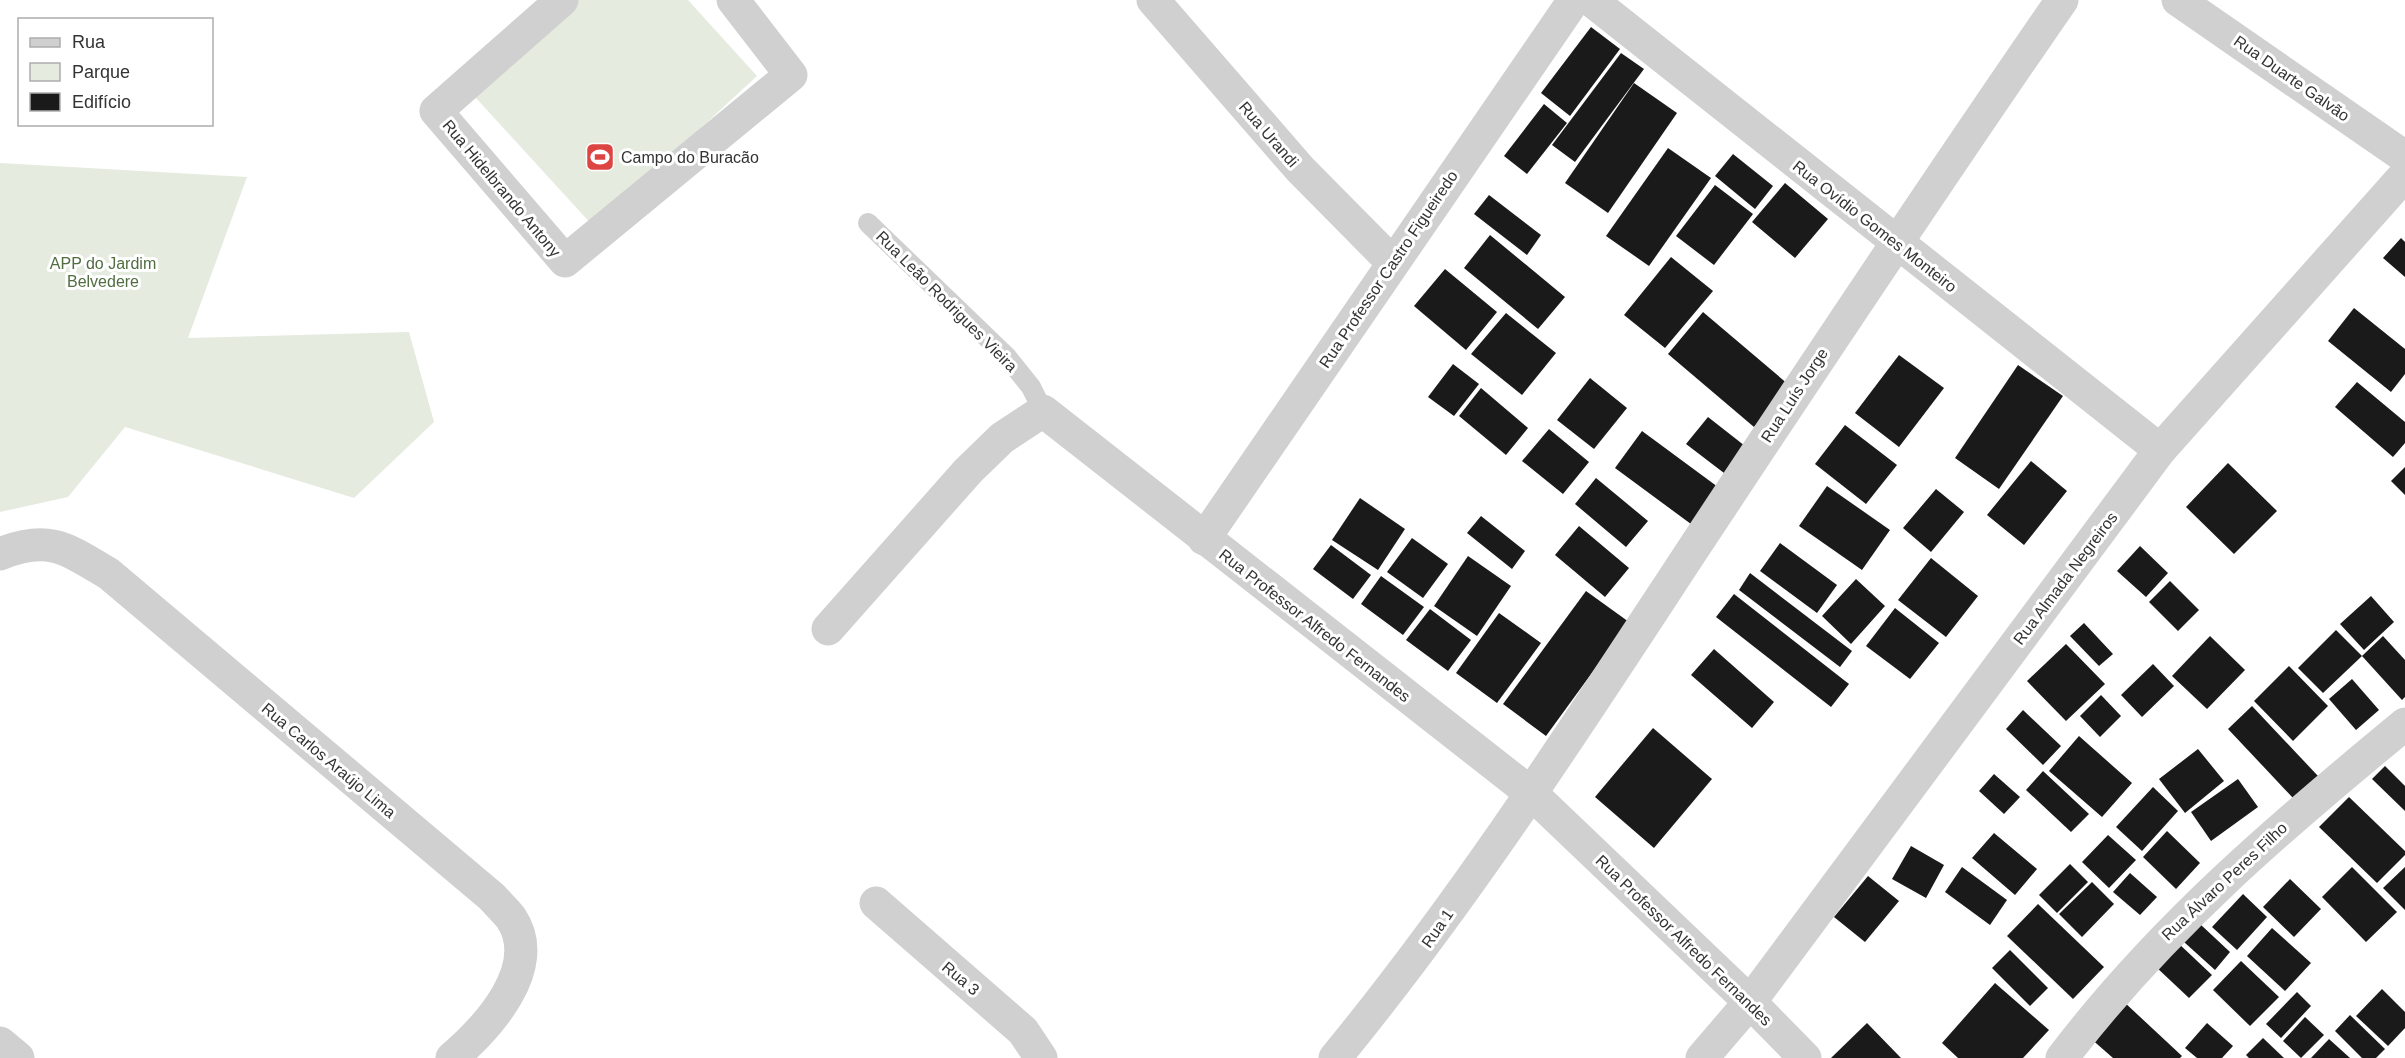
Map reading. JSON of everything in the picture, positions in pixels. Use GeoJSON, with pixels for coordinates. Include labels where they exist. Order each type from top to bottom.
{"type":"FeatureCollection","features":[{"type":"Feature","properties":{"kind":"street","name":"Rua Hidelbrando Antony"},"geometry":{"type":"LineString","coordinates":[[562,0],[436,111],[565,261],[791,75],[733,0]]}},
{"type":"Feature","properties":{"kind":"street","name":"Rua Urandi"},"geometry":{"type":"LineString","coordinates":[[1153,0],[1300,169],[1392,262]]}},
{"type":"Feature","properties":{"kind":"street","name":"Rua Professor Castro Figueiredo"},"geometry":{"type":"LineString","coordinates":[[1204,539],[1574,0]]}},
{"type":"Feature","properties":{"kind":"street","name":"Rua Ovídio Gomes Monteiro"},"geometry":{"type":"LineString","coordinates":[[1591,0],[2160,450]]}},
{"type":"Feature","properties":{"kind":"street","name":"Rua Luís Jorge"},"geometry":{"type":"LineString","coordinates":[[1532,794],[1895,242],[2062,0]]}},
{"type":"Feature","properties":{"kind":"street","name":"Rua Duarte Galvão"},"geometry":{"type":"LineString","coordinates":[[2178,0],[2405,157]]}},
{"type":"Feature","properties":{"kind":"street","name":"Rua Almada Negreiros"},"geometry":{"type":"LineString","coordinates":[[1702,1058],[1750,1002],[2160,450],[2405,176]]}},
{"type":"Feature","properties":{"kind":"street","name":"Rua Professor Alfredo Fernandes"},"geometry":{"type":"LineString","coordinates":[[1043,411],[1532,794],[1750,1002],[1805,1058]]}},
{"type":"Feature","properties":{"kind":"street"},"geometry":{"type":"LineString","coordinates":[[828,629],[968,471],[1002,438],[1043,411]]}},
{"type":"Feature","properties":{"kind":"street","name":"Rua Carlos Araújo Lima"},"geometry":{"type":"LineString","coordinates":[[0,554],[35,544],[57,544],[109,574],[492,897],[512,919],[521,948],[516,978],[499,1008],[474,1039],[452,1058]]}},
{"type":"Feature","properties":{"kind":"street","name":"Rua Álvaro Peres Filho"},"geometry":{"type":"LineString","coordinates":[[2062,1058],[2147,954],[2276,831],[2405,724]]}},
{"type":"Feature","properties":{"kind":"street","name":"Rua 1"},"geometry":{"type":"LineString","coordinates":[[1335,1058],[1403,975],[1532,794]]}},
{"type":"Feature","properties":{"kind":"street","name":"Rua 3"},"geometry":{"type":"LineString","coordinates":[[876,903],[1023,1031],[1041,1058]]}},
{"type":"Feature","properties":{"kind":"street"},"geometry":{"type":"LineString","coordinates":[[0,1043],[18,1058]]}},
{"type":"Feature","properties":{"kind":"lane","name":"Rua Leão Rodrigues Vieira"},"geometry":{"type":"LineString","coordinates":[[868,223],[1007,357],[1031,387],[1043,411]]}},
{"type":"Feature","properties":{"kind":"green space","name":"Campo do Buracão"},"geometry":{"type":"Polygon","coordinates":[[[559,0],[688,0],[757,76],[594,227],[466,87],[559,0]]]}},
{"type":"Feature","properties":{"kind":"green space","name":"APP do Jardim Belvedere"},"geometry":{"type":"Polygon","coordinates":[[[0,163],[247,177],[188,338],[409,332],[434,422],[354,498],[125,427],[68,497],[0,512],[0,163]]]}},
{"type":"Feature","properties":{"kind":"building"},"geometry":{"type":"Polygon","coordinates":[[[1591,27],[1620,49],[1570,116],[1541,93],[1591,27]]]}},
{"type":"Feature","properties":{"kind":"building"},"geometry":{"type":"Polygon","coordinates":[[[1621,53],[1644,69],[1575,162],[1552,145],[1621,53]]]}},
{"type":"Feature","properties":{"kind":"building"},"geometry":{"type":"Polygon","coordinates":[[[1634,83],[1677,113],[1608,213],[1565,183],[1634,83]]]}},
{"type":"Feature","properties":{"kind":"building"},"geometry":{"type":"Polygon","coordinates":[[[1544,104],[1567,123],[1527,174],[1504,156],[1544,104]]]}},
{"type":"Feature","properties":{"kind":"building"},"geometry":{"type":"Polygon","coordinates":[[[1668,148],[1711,178],[1649,266],[1606,236],[1668,148]]]}},
{"type":"Feature","properties":{"kind":"building"},"geometry":{"type":"Polygon","coordinates":[[[1733,154],[1773,186],[1755,209],[1715,176],[1733,154]]]}},
{"type":"Feature","properties":{"kind":"building"},"geometry":{"type":"Polygon","coordinates":[[[1785,183],[1828,219],[1795,258],[1752,222],[1785,183]]]}},
{"type":"Feature","properties":{"kind":"building"},"geometry":{"type":"Polygon","coordinates":[[[1715,185],[1753,214],[1714,265],[1676,236],[1715,185]]]}},
{"type":"Feature","properties":{"kind":"building"},"geometry":{"type":"Polygon","coordinates":[[[1489,195],[1541,235],[1527,255],[1474,214],[1489,195]]]}},
{"type":"Feature","properties":{"kind":"building"},"geometry":{"type":"Polygon","coordinates":[[[1490,235],[1565,297],[1538,329],[1464,268],[1490,235]]]}},
{"type":"Feature","properties":{"kind":"building"},"geometry":{"type":"Polygon","coordinates":[[[2401,238],[2405,242],[2405,277],[2383,258],[2401,238]]]}},
{"type":"Feature","properties":{"kind":"building"},"geometry":{"type":"Polygon","coordinates":[[[1671,257],[1713,291],[1665,348],[1624,315],[1671,257]]]}},
{"type":"Feature","properties":{"kind":"building"},"geometry":{"type":"Polygon","coordinates":[[[1445,269],[1497,312],[1466,350],[1414,306],[1445,269]]]}},
{"type":"Feature","properties":{"kind":"building"},"geometry":{"type":"Polygon","coordinates":[[[2354,308],[2405,349],[2405,374],[2391,392],[2328,341],[2354,308]]]}},
{"type":"Feature","properties":{"kind":"building"},"geometry":{"type":"Polygon","coordinates":[[[1703,312],[1789,385],[1754,427],[1668,354],[1703,312]]]}},
{"type":"Feature","properties":{"kind":"building"},"geometry":{"type":"Polygon","coordinates":[[[1506,313],[1556,353],[1522,395],[1471,354],[1506,313]]]}},
{"type":"Feature","properties":{"kind":"building"},"geometry":{"type":"Polygon","coordinates":[[[1899,355],[1944,388],[1899,447],[1855,413],[1899,355]]]}},
{"type":"Feature","properties":{"kind":"building"},"geometry":{"type":"Polygon","coordinates":[[[1453,364],[1479,384],[1454,416],[1428,397],[1453,364]]]}},
{"type":"Feature","properties":{"kind":"building"},"geometry":{"type":"Polygon","coordinates":[[[2018,365],[2063,396],[1999,489],[1955,458],[2018,365]]]}},
{"type":"Feature","properties":{"kind":"building"},"geometry":{"type":"Polygon","coordinates":[[[1590,378],[1627,408],[1594,449],[1557,420],[1590,378]]]}},
{"type":"Feature","properties":{"kind":"building"},"geometry":{"type":"Polygon","coordinates":[[[2357,382],[2405,422],[2405,443],[2393,457],[2335,407],[2357,382]]]}},
{"type":"Feature","properties":{"kind":"building"},"geometry":{"type":"Polygon","coordinates":[[[1481,388],[1528,428],[1506,455],[1459,416],[1481,388]]]}},
{"type":"Feature","properties":{"kind":"building"},"geometry":{"type":"Polygon","coordinates":[[[1708,417],[1745,446],[1724,473],[1686,444],[1708,417]]]}},
{"type":"Feature","properties":{"kind":"building"},"geometry":{"type":"Polygon","coordinates":[[[1845,425],[1897,465],[1866,504],[1815,464],[1845,425]]]}},
{"type":"Feature","properties":{"kind":"building"},"geometry":{"type":"Polygon","coordinates":[[[1549,429],[1589,462],[1563,494],[1522,461],[1549,429]]]}},
{"type":"Feature","properties":{"kind":"building"},"geometry":{"type":"Polygon","coordinates":[[[1642,431],[1722,490],[1695,527],[1615,468],[1642,431]]]}},
{"type":"Feature","properties":{"kind":"building"},"geometry":{"type":"Polygon","coordinates":[[[2031,461],[2067,491],[2024,545],[1987,515],[2031,461]]]}},
{"type":"Feature","properties":{"kind":"building"},"geometry":{"type":"Polygon","coordinates":[[[2228,463],[2277,511],[2234,554],[2186,507],[2228,463]]]}},
{"type":"Feature","properties":{"kind":"building"},"geometry":{"type":"Polygon","coordinates":[[[2405,467],[2405,495],[2391,481],[2405,467]]]}},
{"type":"Feature","properties":{"kind":"building"},"geometry":{"type":"Polygon","coordinates":[[[1596,478],[1648,521],[1626,547],[1575,504],[1596,478]]]}},
{"type":"Feature","properties":{"kind":"building"},"geometry":{"type":"Polygon","coordinates":[[[1827,486],[1890,530],[1862,570],[1799,526],[1827,486]]]}},
{"type":"Feature","properties":{"kind":"building"},"geometry":{"type":"Polygon","coordinates":[[[1936,489],[1964,512],[1931,552],[1903,528],[1936,489]]]}},
{"type":"Feature","properties":{"kind":"building"},"geometry":{"type":"Polygon","coordinates":[[[1360,498],[1405,529],[1378,570],[1332,540],[1360,498]]]}},
{"type":"Feature","properties":{"kind":"building"},"geometry":{"type":"Polygon","coordinates":[[[1481,516],[1525,551],[1512,569],[1467,533],[1481,516]]]}},
{"type":"Feature","properties":{"kind":"building"},"geometry":{"type":"Polygon","coordinates":[[[1579,526],[1629,568],[1605,597],[1555,555],[1579,526]]]}},
{"type":"Feature","properties":{"kind":"building"},"geometry":{"type":"Polygon","coordinates":[[[1412,538],[1448,564],[1423,598],[1387,572],[1412,538]]]}},
{"type":"Feature","properties":{"kind":"building"},"geometry":{"type":"Polygon","coordinates":[[[1780,543],[1837,585],[1817,613],[1760,571],[1780,543]]]}},
{"type":"Feature","properties":{"kind":"building"},"geometry":{"type":"Polygon","coordinates":[[[1331,545],[1371,575],[1353,599],[1313,569],[1331,545]]]}},
{"type":"Feature","properties":{"kind":"building"},"geometry":{"type":"Polygon","coordinates":[[[2140,546],[2168,573],[2146,597],[2117,571],[2140,546]]]}},
{"type":"Feature","properties":{"kind":"building"},"geometry":{"type":"Polygon","coordinates":[[[1468,556],[1511,586],[1477,636],[1434,606],[1468,556]]]}},
{"type":"Feature","properties":{"kind":"building"},"geometry":{"type":"Polygon","coordinates":[[[1931,558],[1978,596],[1946,637],[1898,600],[1931,558]]]}},
{"type":"Feature","properties":{"kind":"building"},"geometry":{"type":"Polygon","coordinates":[[[1750,573],[1852,651],[1840,667],[1739,590],[1750,573]]]}},
{"type":"Feature","properties":{"kind":"building"},"geometry":{"type":"Polygon","coordinates":[[[1381,576],[1424,607],[1403,635],[1361,604],[1381,576]]]}},
{"type":"Feature","properties":{"kind":"building"},"geometry":{"type":"Polygon","coordinates":[[[1856,579],[1885,606],[1851,644],[1822,616],[1856,579]]]}},
{"type":"Feature","properties":{"kind":"building"},"geometry":{"type":"Polygon","coordinates":[[[2170,581],[2199,610],[2178,631],[2149,602],[2170,581]]]}},
{"type":"Feature","properties":{"kind":"building"},"geometry":{"type":"Polygon","coordinates":[[[1586,591],[1629,622],[1546,736],[1503,704],[1586,591]]]}},
{"type":"Feature","properties":{"kind":"building"},"geometry":{"type":"Polygon","coordinates":[[[1734,594],[1849,684],[1831,707],[1716,617],[1734,594]]]}},
{"type":"Feature","properties":{"kind":"building"},"geometry":{"type":"Polygon","coordinates":[[[2371,596],[2394,622],[2364,650],[2340,624],[2371,596]]]}},
{"type":"Feature","properties":{"kind":"building"},"geometry":{"type":"Polygon","coordinates":[[[1895,608],[1939,643],[1910,679],[1866,646],[1895,608]]]}},
{"type":"Feature","properties":{"kind":"building"},"geometry":{"type":"Polygon","coordinates":[[[1430,609],[1471,640],[1448,671],[1406,640],[1430,609]]]}},
{"type":"Feature","properties":{"kind":"building"},"geometry":{"type":"Polygon","coordinates":[[[1499,613],[1541,643],[1497,703],[1456,673],[1499,613]]]}},
{"type":"Feature","properties":{"kind":"building"},"geometry":{"type":"Polygon","coordinates":[[[2084,623],[2113,654],[2099,666],[2070,636],[2084,623]]]}},
{"type":"Feature","properties":{"kind":"building"},"geometry":{"type":"Polygon","coordinates":[[[2336,630],[2362,656],[2323,693],[2298,668],[2336,630]]]}},
{"type":"Feature","properties":{"kind":"building"},"geometry":{"type":"Polygon","coordinates":[[[2210,636],[2245,670],[2207,709],[2172,676],[2210,636]]]}},
{"type":"Feature","properties":{"kind":"building"},"geometry":{"type":"Polygon","coordinates":[[[2383,636],[2405,660],[2405,697],[2402,700],[2362,656],[2383,636]]]}},
{"type":"Feature","properties":{"kind":"building"},"geometry":{"type":"Polygon","coordinates":[[[2066,644],[2105,684],[2066,721],[2027,681],[2066,644]]]}},
{"type":"Feature","properties":{"kind":"building"},"geometry":{"type":"Polygon","coordinates":[[[1714,649],[1774,702],[1752,728],[1691,675],[1714,649]]]}},
{"type":"Feature","properties":{"kind":"building"},"geometry":{"type":"Polygon","coordinates":[[[2153,664],[2174,686],[2142,717],[2121,695],[2153,664]]]}},
{"type":"Feature","properties":{"kind":"building"},"geometry":{"type":"Polygon","coordinates":[[[2289,666],[2328,706],[2293,741],[2254,701],[2289,666]]]}},
{"type":"Feature","properties":{"kind":"building"},"geometry":{"type":"Polygon","coordinates":[[[2352,679],[2379,710],[2356,730],[2329,699],[2352,679]]]}},
{"type":"Feature","properties":{"kind":"building"},"geometry":{"type":"Polygon","coordinates":[[[2101,695],[2121,716],[2100,737],[2080,716],[2101,695]]]}},
{"type":"Feature","properties":{"kind":"building"},"geometry":{"type":"Polygon","coordinates":[[[2252,706],[2318,776],[2293,798],[2228,729],[2252,706]]]}},
{"type":"Feature","properties":{"kind":"building"},"geometry":{"type":"Polygon","coordinates":[[[2023,710],[2061,746],[2043,765],[2006,729],[2023,710]]]}},
{"type":"Feature","properties":{"kind":"building"},"geometry":{"type":"Polygon","coordinates":[[[1653,728],[1712,779],[1654,848],[1595,797],[1653,728]]]}},
{"type":"Feature","properties":{"kind":"building"},"geometry":{"type":"Polygon","coordinates":[[[2079,736],[2132,783],[2102,817],[2049,771],[2079,736]]]}},
{"type":"Feature","properties":{"kind":"building"},"geometry":{"type":"Polygon","coordinates":[[[2198,749],[2224,781],[2185,813],[2159,779],[2198,749]]]}},
{"type":"Feature","properties":{"kind":"building"},"geometry":{"type":"Polygon","coordinates":[[[2385,766],[2405,786],[2405,811],[2372,779],[2385,766]]]}},
{"type":"Feature","properties":{"kind":"building"},"geometry":{"type":"Polygon","coordinates":[[[2043,771],[2089,814],[2071,832],[2026,790],[2043,771]]]}},
{"type":"Feature","properties":{"kind":"building"},"geometry":{"type":"Polygon","coordinates":[[[1994,774],[2020,797],[2004,814],[1979,791],[1994,774]]]}},
{"type":"Feature","properties":{"kind":"building"},"geometry":{"type":"Polygon","coordinates":[[[2238,779],[2258,807],[2211,841],[2191,812],[2238,779]]]}},
{"type":"Feature","properties":{"kind":"building"},"geometry":{"type":"Polygon","coordinates":[[[2153,787],[2178,811],[2142,851],[2116,827],[2153,787]]]}},
{"type":"Feature","properties":{"kind":"building"},"geometry":{"type":"Polygon","coordinates":[[[2349,797],[2405,851],[2405,855],[2377,883],[2319,827],[2349,797]]]}},
{"type":"Feature","properties":{"kind":"building"},"geometry":{"type":"Polygon","coordinates":[[[2167,831],[2200,863],[2176,889],[2143,857],[2167,831]]]}},
{"type":"Feature","properties":{"kind":"building"},"geometry":{"type":"Polygon","coordinates":[[[1994,833],[2037,869],[2015,895],[1972,858],[1994,833]]]}},
{"type":"Feature","properties":{"kind":"building"},"geometry":{"type":"Polygon","coordinates":[[[2108,835],[2136,860],[2109,888],[2082,862],[2108,835]]]}},
{"type":"Feature","properties":{"kind":"building"},"geometry":{"type":"Polygon","coordinates":[[[1911,846],[1944,865],[1926,898],[1892,879],[1911,846]]]}},
{"type":"Feature","properties":{"kind":"building"},"geometry":{"type":"Polygon","coordinates":[[[2070,864],[2088,882],[2057,913],[2039,895],[2070,864]]]}},
{"type":"Feature","properties":{"kind":"building"},"geometry":{"type":"Polygon","coordinates":[[[1962,867],[2007,900],[1990,925],[1945,892],[1962,867]]]}},
{"type":"Feature","properties":{"kind":"building"},"geometry":{"type":"Polygon","coordinates":[[[2352,867],[2397,912],[2366,942],[2322,897],[2352,867]]]}},
{"type":"Feature","properties":{"kind":"building"},"geometry":{"type":"Polygon","coordinates":[[[2405,867],[2405,910],[2383,888],[2405,867]]]}},
{"type":"Feature","properties":{"kind":"building"},"geometry":{"type":"Polygon","coordinates":[[[2130,873],[2157,897],[2140,915],[2113,892],[2130,873]]]}},
{"type":"Feature","properties":{"kind":"building"},"geometry":{"type":"Polygon","coordinates":[[[1868,876],[1899,901],[1865,942],[1834,917],[1868,876]]]}},
{"type":"Feature","properties":{"kind":"building"},"geometry":{"type":"Polygon","coordinates":[[[2290,879],[2321,909],[2294,937],[2263,907],[2290,879]]]}},
{"type":"Feature","properties":{"kind":"building"},"geometry":{"type":"Polygon","coordinates":[[[2092,882],[2114,904],[2082,937],[2059,914],[2092,882]]]}},
{"type":"Feature","properties":{"kind":"building"},"geometry":{"type":"Polygon","coordinates":[[[2243,894],[2267,917],[2237,950],[2212,927],[2243,894]]]}},
{"type":"Feature","properties":{"kind":"building"},"geometry":{"type":"Polygon","coordinates":[[[2038,904],[2104,967],[2073,999],[2007,936],[2038,904]]]}},
{"type":"Feature","properties":{"kind":"building"},"geometry":{"type":"Polygon","coordinates":[[[2200,924],[2230,952],[2215,970],[2184,942],[2200,924]]]}},
{"type":"Feature","properties":{"kind":"building"},"geometry":{"type":"Polygon","coordinates":[[[2272,928],[2311,963],[2285,991],[2247,956],[2272,928]]]}},
{"type":"Feature","properties":{"kind":"building"},"geometry":{"type":"Polygon","coordinates":[[[2177,942],[2212,975],[2189,998],[2155,966],[2177,942]]]}},
{"type":"Feature","properties":{"kind":"building"},"geometry":{"type":"Polygon","coordinates":[[[2010,950],[2048,988],[2030,1006],[1992,968],[2010,950]]]}},
{"type":"Feature","properties":{"kind":"building"},"geometry":{"type":"Polygon","coordinates":[[[2241,961],[2279,997],[2250,1026],[2213,990],[2241,961]]]}},
{"type":"Feature","properties":{"kind":"building"},"geometry":{"type":"Polygon","coordinates":[[[1995,983],[2049,1030],[2023,1058],[1958,1058],[1942,1043],[1995,983]]]}},
{"type":"Feature","properties":{"kind":"building"},"geometry":{"type":"Polygon","coordinates":[[[2382,989],[2405,1012],[2405,1028],[2388,1046],[2356,1016],[2382,989]]]}},
{"type":"Feature","properties":{"kind":"building"},"geometry":{"type":"Polygon","coordinates":[[[2297,992],[2311,1006],[2281,1038],[2266,1024],[2297,992]]]}},
{"type":"Feature","properties":{"kind":"building"},"geometry":{"type":"Polygon","coordinates":[[[2123,1001],[2182,1056],[2180,1058],[2113,1058],[2089,1037],[2123,1001]]]}},
{"type":"Feature","properties":{"kind":"building"},"geometry":{"type":"Polygon","coordinates":[[[2350,1015],[2385,1049],[2376,1058],[2362,1058],[2335,1031],[2350,1015]]]}},
{"type":"Feature","properties":{"kind":"building"},"geometry":{"type":"Polygon","coordinates":[[[2305,1017],[2324,1035],[2301,1058],[2283,1041],[2305,1017]]]}},
{"type":"Feature","properties":{"kind":"building"},"geometry":{"type":"Polygon","coordinates":[[[1867,1023],[1901,1058],[1831,1058],[1867,1023]]]}},
{"type":"Feature","properties":{"kind":"building"},"geometry":{"type":"Polygon","coordinates":[[[2207,1023],[2233,1046],[2222,1058],[2197,1058],[2185,1048],[2207,1023]]]}},
{"type":"Feature","properties":{"kind":"building"},"geometry":{"type":"Polygon","coordinates":[[[2263,1038],[2284,1058],[2249,1058],[2246,1055],[2263,1038]]]}},
{"type":"Feature","properties":{"kind":"building"},"geometry":{"type":"Polygon","coordinates":[[[2329,1039],[2350,1058],[2311,1058],[2329,1039]]]}},
{"type":"Feature","properties":{"kind":"place","name":"Campo do Buracão"},"geometry":{"type":"Point","coordinates":[600,157]}}]}
